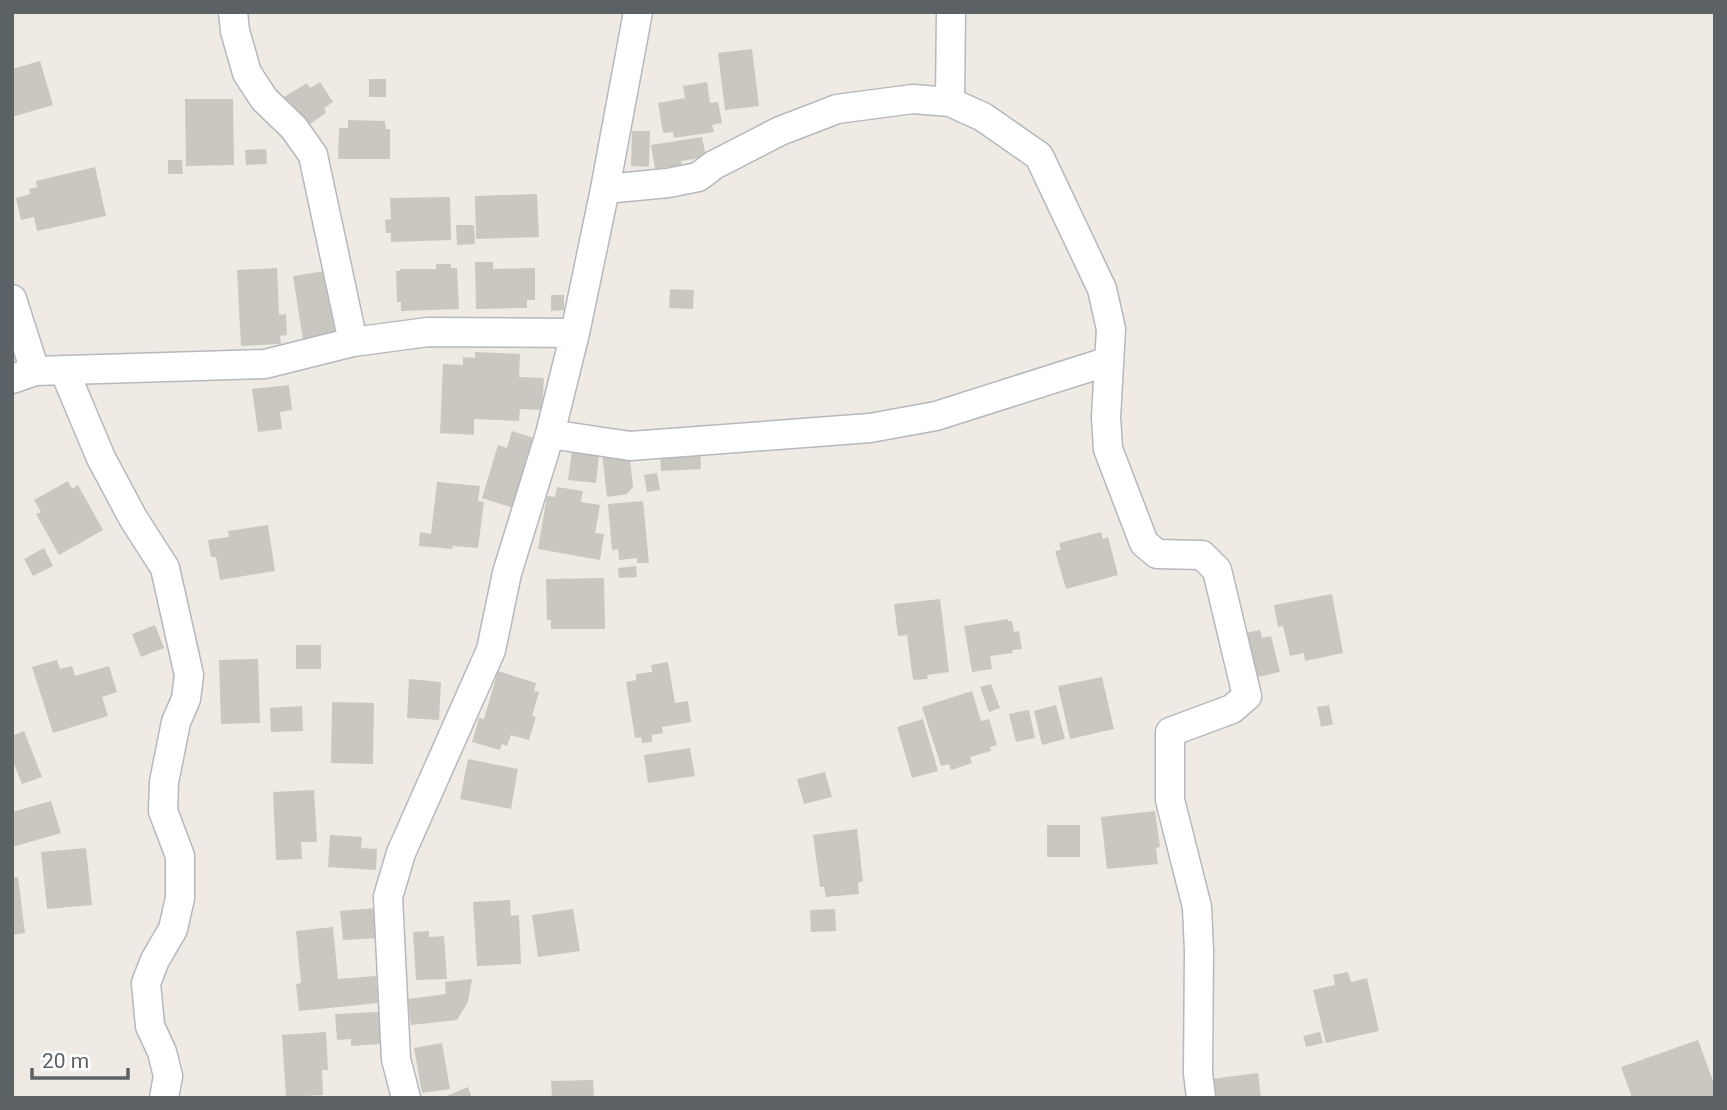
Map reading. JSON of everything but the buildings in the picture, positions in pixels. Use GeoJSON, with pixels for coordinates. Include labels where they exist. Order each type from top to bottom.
{"type":"FeatureCollection","features":[{"type":"Feature","properties":{"kind":"street"},"geometry":{"type":"LineString","coordinates":[[233,12],[235,32],[247,73],[264,99],[293,128],[313,155],[353,342]]}},
{"type":"Feature","properties":{"kind":"street"},"geometry":{"type":"LineString","coordinates":[[406,1098],[396,1059],[388,897],[401,853],[491,650],[508,573],[550,433],[575,333],[638,12]]}},
{"type":"Feature","properties":{"kind":"street"},"geometry":{"type":"LineString","coordinates":[[950,102],[951,12]]}},
{"type":"Feature","properties":{"kind":"street"},"geometry":{"type":"LineString","coordinates":[[605,189],[668,183],[698,177],[714,165],[780,131],[837,109],[912,99],[950,102],[983,117],[1039,156],[1102,289],[1111,329],[1106,417],[1108,449],[1144,543],[1157,554],[1202,555],[1217,570],[1247,696],[1232,709],[1170,733],[1170,800],[1198,907],[1198,1073],[1202,1098]]}},
{"type":"Feature","properties":{"kind":"street"},"geometry":{"type":"LineString","coordinates":[[12,299],[24,375],[64,370],[265,364],[353,342],[428,332],[575,333]]}},
{"type":"Feature","properties":{"kind":"street"},"geometry":{"type":"LineString","coordinates":[[550,433],[630,446],[870,428],[936,416],[1109,361]]}},
{"type":"Feature","properties":{"kind":"street"},"geometry":{"type":"LineString","coordinates":[[64,370],[101,458],[133,518],[165,568],[189,675],[186,699],[176,722],[164,782],[163,811],[180,856],[180,898],[173,929],[155,960],[146,983],[150,1026],[162,1052],[168,1076],[164,1098]]}}]}
